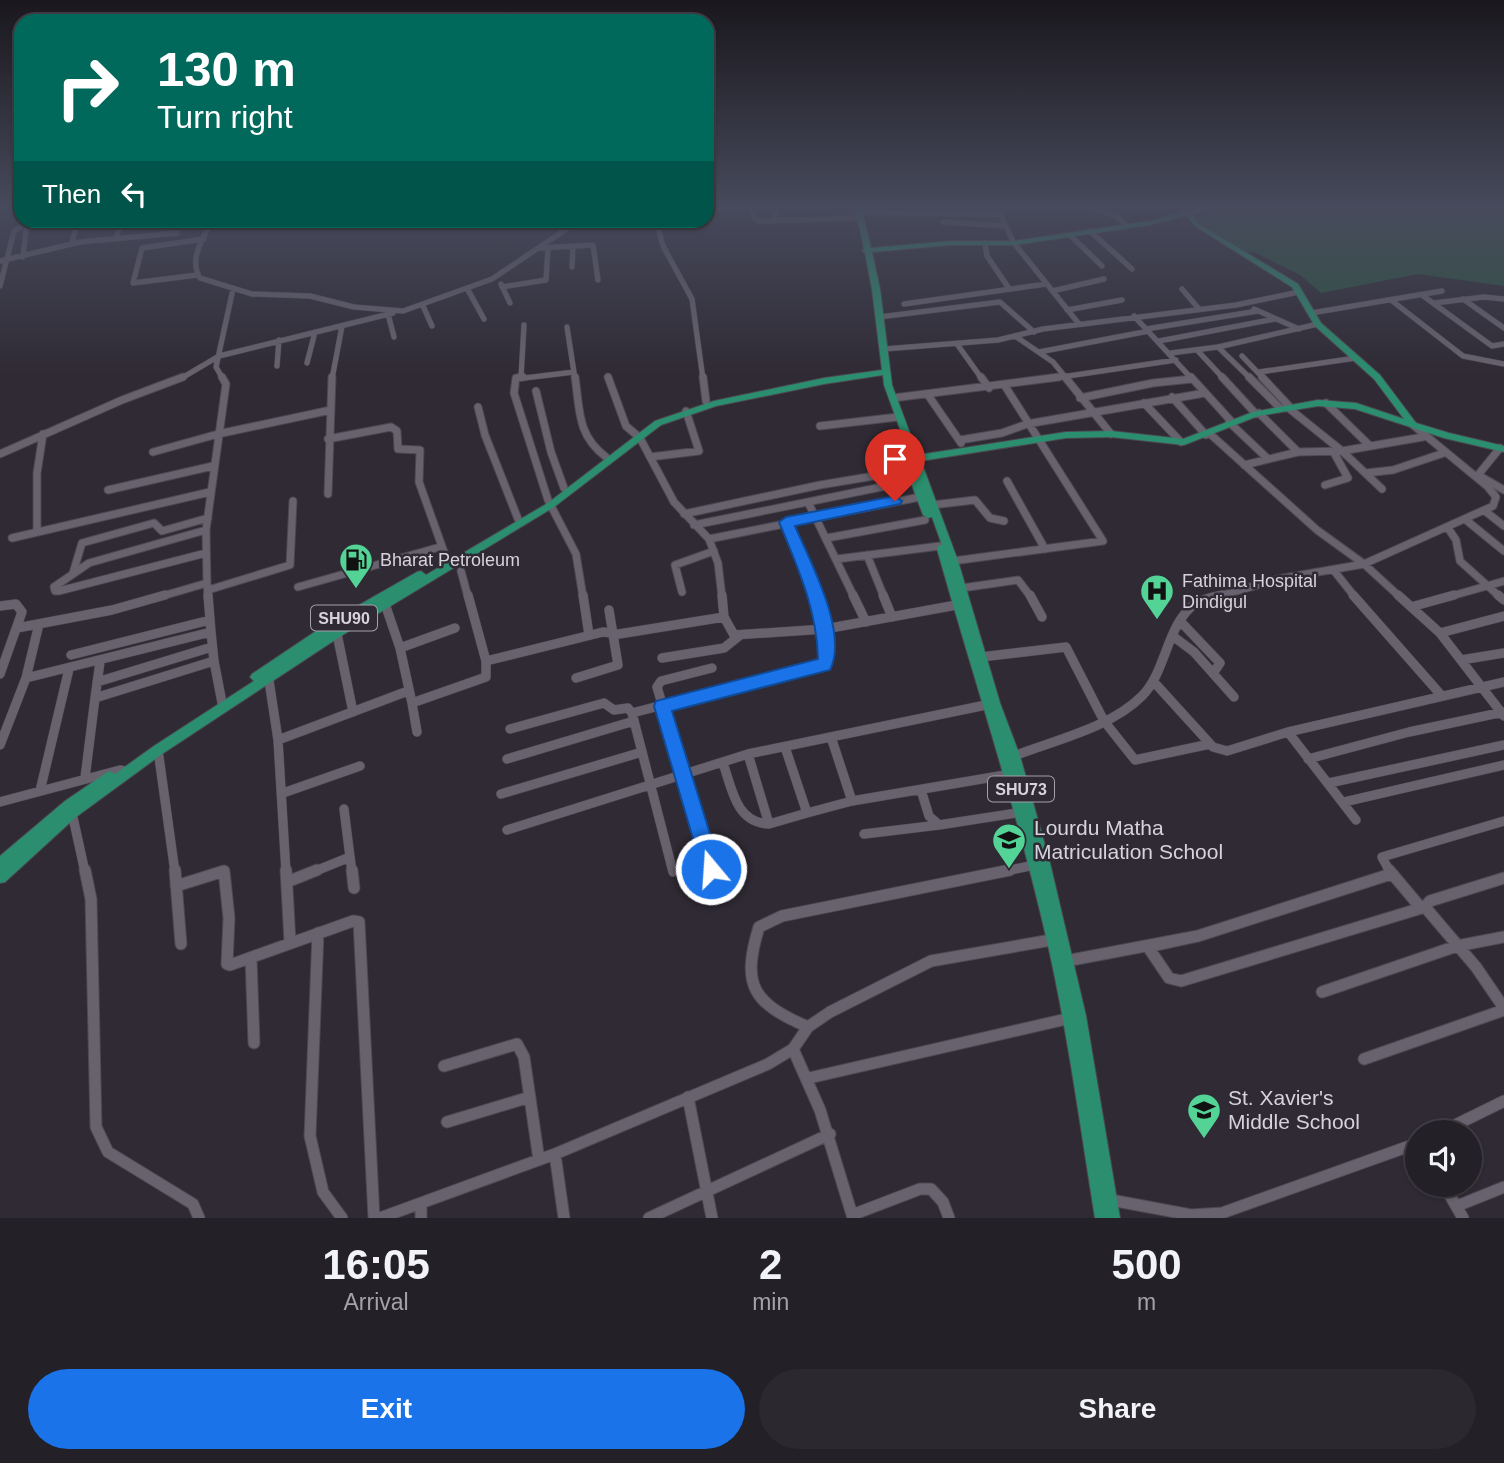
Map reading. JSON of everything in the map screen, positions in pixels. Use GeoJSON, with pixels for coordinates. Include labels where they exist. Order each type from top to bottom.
{"type":"FeatureCollection","features":[{"type":"Feature","properties":{"kind":"main road","name":"SHU73"},"geometry":{"type":"LineString","coordinates":[[868,263],[884,349],[880,373],[893,398],[895,417],[953,561],[962,588],[962,604],[1014,756],[1012,774],[1057,939],[1066,961],[1079,1016],[1112,1218]]}},
{"type":"Feature","properties":{"kind":"main road"},"geometry":{"type":"LineString","coordinates":[[1256,263],[1292,283],[1318,324],[1377,377],[1413,425]]}},
{"type":"Feature","properties":{"kind":"main road"},"geometry":{"type":"LineString","coordinates":[[880,373],[895,417]]}},
{"type":"Feature","properties":{"kind":"main road","name":"SHU90"},"geometry":{"type":"LineString","coordinates":[[0,864],[69,805],[125,771],[336,628],[448,564],[518,519],[550,503],[564,488],[666,413],[706,401],[811,379],[824,381],[880,373]]}},
{"type":"Feature","properties":{"kind":"main road"},"geometry":{"type":"LineString","coordinates":[[448,564],[550,503],[636,436],[658,423],[686,411],[824,381]]}},
{"type":"Feature","properties":{"kind":"main road"},"geometry":{"type":"LineString","coordinates":[[917,471],[966,451],[1066,435],[1111,434],[1181,442],[1257,413],[1326,403],[1356,406],[1413,425],[1502,448]]}},
{"type":"Feature","properties":{"kind":"main road"},"geometry":{"type":"LineString","coordinates":[[945,546],[986,705],[1012,774]]}},
{"type":"Feature","properties":{"kind":"main road"},"geometry":{"type":"LineString","coordinates":[[0,877],[72,813],[125,771],[223,704]]}},
{"type":"Feature","properties":{"kind":"main road"},"geometry":{"type":"LineString","coordinates":[[1057,939],[1103,1218]]}},
{"type":"Feature","properties":{"kind":"street"},"geometry":{"type":"LineString","coordinates":[[0,286],[7,263]]}},
{"type":"Feature","properties":{"kind":"street"},"geometry":{"type":"LineString","coordinates":[[138,263],[133,283],[197,275],[233,289],[260,295],[310,296],[354,307],[403,311]]}},
{"type":"Feature","properties":{"kind":"street"},"geometry":{"type":"LineString","coordinates":[[195,263],[197,275]]}},
{"type":"Feature","properties":{"kind":"street"},"geometry":{"type":"LineString","coordinates":[[0,454],[122,400],[177,381],[219,356],[423,306],[468,290],[496,277],[517,263]]}},
{"type":"Feature","properties":{"kind":"street"},"geometry":{"type":"LineString","coordinates":[[502,287],[546,280],[547,263]]}},
{"type":"Feature","properties":{"kind":"street"},"geometry":{"type":"LineString","coordinates":[[572,263],[572,267]]}},
{"type":"Feature","properties":{"kind":"street"},"geometry":{"type":"LineString","coordinates":[[596,263],[598,280]]}},
{"type":"Feature","properties":{"kind":"street"},"geometry":{"type":"LineString","coordinates":[[673,263],[690,292],[706,401]]}},
{"type":"Feature","properties":{"kind":"street"},"geometry":{"type":"LineString","coordinates":[[992,263],[1008,287]]}},
{"type":"Feature","properties":{"kind":"street"},"geometry":{"type":"LineString","coordinates":[[1029,263],[1079,324]]}},
{"type":"Feature","properties":{"kind":"street"},"geometry":{"type":"LineString","coordinates":[[1099,263],[1102,266]]}},
{"type":"Feature","properties":{"kind":"street"},"geometry":{"type":"LineString","coordinates":[[1125,263],[1132,269]]}},
{"type":"Feature","properties":{"kind":"street"},"geometry":{"type":"LineString","coordinates":[[496,277],[510,303]]}},
{"type":"Feature","properties":{"kind":"street"},"geometry":{"type":"LineString","coordinates":[[1052,291],[1104,279]]}},
{"type":"Feature","properties":{"kind":"street"},"geometry":{"type":"LineString","coordinates":[[904,304],[1008,287],[1046,284]]}},
{"type":"Feature","properties":{"kind":"street"},"geometry":{"type":"LineString","coordinates":[[223,704],[212,647],[206,530],[226,384],[216,369],[233,289]]}},
{"type":"Feature","properties":{"kind":"street"},"geometry":{"type":"LineString","coordinates":[[1182,289],[1199,309]]}},
{"type":"Feature","properties":{"kind":"street"},"geometry":{"type":"LineString","coordinates":[[468,290],[484,319]]}},
{"type":"Feature","properties":{"kind":"street"},"geometry":{"type":"LineString","coordinates":[[1311,313],[1442,291]]}},
{"type":"Feature","properties":{"kind":"street"},"geometry":{"type":"LineString","coordinates":[[884,349],[1015,337],[1079,324],[1199,309],[1299,292]]}},
{"type":"Feature","properties":{"kind":"street"},"geometry":{"type":"LineString","coordinates":[[969,295],[978,304]]}},
{"type":"Feature","properties":{"kind":"street"},"geometry":{"type":"LineString","coordinates":[[1422,295],[1492,346],[1504,344]]}},
{"type":"Feature","properties":{"kind":"street"},"geometry":{"type":"LineString","coordinates":[[1433,303],[1491,297],[1503,300]]}},
{"type":"Feature","properties":{"kind":"street"},"geometry":{"type":"LineString","coordinates":[[1462,299],[1504,328]]}},
{"type":"Feature","properties":{"kind":"street"},"geometry":{"type":"LineString","coordinates":[[1067,310],[1122,300]]}},
{"type":"Feature","properties":{"kind":"street"},"geometry":{"type":"LineString","coordinates":[[1391,300],[1462,356],[1504,364]]}},
{"type":"Feature","properties":{"kind":"street"},"geometry":{"type":"LineString","coordinates":[[1240,302],[1299,328]]}},
{"type":"Feature","properties":{"kind":"street"},"geometry":{"type":"LineString","coordinates":[[879,317],[1003,303],[1034,332]]}},
{"type":"Feature","properties":{"kind":"street"},"geometry":{"type":"LineString","coordinates":[[423,306],[432,326]]}},
{"type":"Feature","properties":{"kind":"street"},"geometry":{"type":"LineString","coordinates":[[1039,352],[1258,311]]}},
{"type":"Feature","properties":{"kind":"street"},"geometry":{"type":"LineString","coordinates":[[388,314],[394,337]]}},
{"type":"Feature","properties":{"kind":"street"},"geometry":{"type":"LineString","coordinates":[[1134,316],[1171,353],[1230,422],[1267,458]]}},
{"type":"Feature","properties":{"kind":"street"},"geometry":{"type":"LineString","coordinates":[[1159,341],[1275,319]]}},
{"type":"Feature","properties":{"kind":"street"},"geometry":{"type":"LineString","coordinates":[[1171,353],[1218,347],[1318,324]]}},
{"type":"Feature","properties":{"kind":"street"},"geometry":{"type":"LineString","coordinates":[[522,377],[524,325]]}},
{"type":"Feature","properties":{"kind":"street"},"geometry":{"type":"LineString","coordinates":[[328,494],[331,384],[342,326]]}},
{"type":"Feature","properties":{"kind":"street"},"geometry":{"type":"LineString","coordinates":[[567,327],[587,442],[606,457]]}},
{"type":"Feature","properties":{"kind":"street"},"geometry":{"type":"LineString","coordinates":[[307,363],[315,332]]}},
{"type":"Feature","properties":{"kind":"street"},"geometry":{"type":"LineString","coordinates":[[1015,337],[1039,352],[1066,377],[1091,413],[1111,434]]}},
{"type":"Feature","properties":{"kind":"street"},"geometry":{"type":"LineString","coordinates":[[276,366],[279,340]]}},
{"type":"Feature","properties":{"kind":"street"},"geometry":{"type":"LineString","coordinates":[[957,344],[989,388]]}},
{"type":"Feature","properties":{"kind":"street"},"geometry":{"type":"LineString","coordinates":[[1218,347],[1285,407],[1342,451],[1382,489]]}},
{"type":"Feature","properties":{"kind":"street"},"geometry":{"type":"LineString","coordinates":[[1198,350],[1298,452]]}},
{"type":"Feature","properties":{"kind":"street"},"geometry":{"type":"LineString","coordinates":[[1242,356],[1259,372],[1285,407]]}},
{"type":"Feature","properties":{"kind":"street"},"geometry":{"type":"LineString","coordinates":[[1259,372],[1356,358]]}},
{"type":"Feature","properties":{"kind":"street"},"geometry":{"type":"LineString","coordinates":[[893,398],[1005,386],[1176,360]]}},
{"type":"Feature","properties":{"kind":"street"},"geometry":{"type":"LineString","coordinates":[[574,372],[514,379],[515,399],[550,503],[576,554],[589,635]]}},
{"type":"Feature","properties":{"kind":"street"},"geometry":{"type":"LineString","coordinates":[[608,377],[626,426],[650,457],[666,489],[684,514],[709,539],[715,551],[724,617],[730,633],[739,636],[825,629],[962,604]]}},
{"type":"Feature","properties":{"kind":"street"},"geometry":{"type":"LineString","coordinates":[[1080,398],[1153,383],[1192,379]]}},
{"type":"Feature","properties":{"kind":"street"},"geometry":{"type":"LineString","coordinates":[[953,561],[1095,544],[1103,538],[1027,424],[1005,386]]}},
{"type":"Feature","properties":{"kind":"street"},"geometry":{"type":"LineString","coordinates":[[536,391],[551,452],[564,488]]}},
{"type":"Feature","properties":{"kind":"street"},"geometry":{"type":"LineString","coordinates":[[960,440],[1002,433],[1027,424],[1205,393]]}},
{"type":"Feature","properties":{"kind":"street"},"geometry":{"type":"LineString","coordinates":[[928,395],[966,451]]}},
{"type":"Feature","properties":{"kind":"street"},"geometry":{"type":"LineString","coordinates":[[1172,397],[1207,434],[1317,530],[1364,564],[1440,633],[1503,714],[1308,759]]}},
{"type":"Feature","properties":{"kind":"street"},"geometry":{"type":"LineString","coordinates":[[1144,402],[1181,442]]}},
{"type":"Feature","properties":{"kind":"street"},"geometry":{"type":"LineString","coordinates":[[1326,403],[1370,446]]}},
{"type":"Feature","properties":{"kind":"street"},"geometry":{"type":"LineString","coordinates":[[478,407],[485,435],[518,519]]}},
{"type":"Feature","properties":{"kind":"street"},"geometry":{"type":"LineString","coordinates":[[153,452],[218,434],[331,410]]}},
{"type":"Feature","properties":{"kind":"street"},"geometry":{"type":"LineString","coordinates":[[650,457],[699,451],[686,411]]}},
{"type":"Feature","properties":{"kind":"street"},"geometry":{"type":"LineString","coordinates":[[820,426],[895,417]]}},
{"type":"Feature","properties":{"kind":"street"},"geometry":{"type":"LineString","coordinates":[[1413,425],[1423,437],[1444,453],[1504,489]]}},
{"type":"Feature","properties":{"kind":"street"},"geometry":{"type":"LineString","coordinates":[[328,439],[391,428],[397,431],[399,450],[419,449],[419,482],[448,564]]}},
{"type":"Feature","properties":{"kind":"street"},"geometry":{"type":"LineString","coordinates":[[37,532],[37,474],[43,434]]}},
{"type":"Feature","properties":{"kind":"street"},"geometry":{"type":"LineString","coordinates":[[1244,465],[1298,452],[1342,451],[1423,437]]}},
{"type":"Feature","properties":{"kind":"street"},"geometry":{"type":"LineString","coordinates":[[1478,475],[1502,448]]}},
{"type":"Feature","properties":{"kind":"street"},"geometry":{"type":"LineString","coordinates":[[1325,485],[1348,478],[1333,451]]}},
{"type":"Feature","properties":{"kind":"street"},"geometry":{"type":"LineString","coordinates":[[1366,473],[1404,467],[1444,453]]}},
{"type":"Feature","properties":{"kind":"street"},"geometry":{"type":"LineString","coordinates":[[108,490],[213,466]]}},
{"type":"Feature","properties":{"kind":"street"},"geometry":{"type":"LineString","coordinates":[[684,514],[820,485],[917,471]]}},
{"type":"Feature","properties":{"kind":"street"},"geometry":{"type":"LineString","coordinates":[[694,525],[808,502],[917,471]]}},
{"type":"Feature","properties":{"kind":"street"},"geometry":{"type":"LineString","coordinates":[[1014,756],[1104,721],[1141,697],[1153,681],[1180,621],[1197,602],[1278,579],[1335,572],[1364,564],[1466,520],[1497,502],[1478,475]]}},
{"type":"Feature","properties":{"kind":"street"},"geometry":{"type":"LineString","coordinates":[[1007,481],[1045,549]]}},
{"type":"Feature","properties":{"kind":"street"},"geometry":{"type":"LineString","coordinates":[[12,538],[211,492]]}},
{"type":"Feature","properties":{"kind":"street"},"geometry":{"type":"LineString","coordinates":[[709,539],[816,516],[927,499],[975,500],[989,518],[1004,521]]}},
{"type":"Feature","properties":{"kind":"street"},"geometry":{"type":"LineString","coordinates":[[17,628],[112,610],[290,565],[293,501]]}},
{"type":"Feature","properties":{"kind":"street"},"geometry":{"type":"LineString","coordinates":[[808,502],[866,622]]}},
{"type":"Feature","properties":{"kind":"street"},"geometry":{"type":"LineString","coordinates":[[1485,511],[1504,526]]}},
{"type":"Feature","properties":{"kind":"street"},"geometry":{"type":"LineString","coordinates":[[73,573],[82,543],[154,523],[162,531],[208,518]]}},
{"type":"Feature","properties":{"kind":"street"},"geometry":{"type":"LineString","coordinates":[[827,538],[925,520]]}},
{"type":"Feature","properties":{"kind":"street"},"geometry":{"type":"LineString","coordinates":[[1466,520],[1504,551]]}},
{"type":"Feature","properties":{"kind":"street"},"geometry":{"type":"LineString","coordinates":[[507,759],[662,706],[821,667],[827,659],[825,629],[816,591],[786,522]]}},
{"type":"Feature","properties":{"kind":"street"},"geometry":{"type":"LineString","coordinates":[[1448,528],[1456,540],[1460,561],[1504,600]]}},
{"type":"Feature","properties":{"kind":"street"},"geometry":{"type":"LineString","coordinates":[[206,530],[89,563],[55,585],[55,591],[206,553]]}},
{"type":"Feature","properties":{"kind":"street"},"geometry":{"type":"LineString","coordinates":[[837,558],[945,546]]}},
{"type":"Feature","properties":{"kind":"street"},"geometry":{"type":"LineString","coordinates":[[298,587],[440,547]]}},
{"type":"Feature","properties":{"kind":"street"},"geometry":{"type":"LineString","coordinates":[[682,592],[675,565],[715,551]]}},
{"type":"Feature","properties":{"kind":"street"},"geometry":{"type":"LineString","coordinates":[[867,555],[892,617]]}},
{"type":"Feature","properties":{"kind":"street"},"geometry":{"type":"LineString","coordinates":[[412,703],[486,677],[488,670],[461,571]]}},
{"type":"Feature","properties":{"kind":"street"},"geometry":{"type":"LineString","coordinates":[[1335,572],[1441,695]]}},
{"type":"Feature","properties":{"kind":"street"},"geometry":{"type":"LineString","coordinates":[[962,588],[1018,580],[1026,586],[1042,617]]}},
{"type":"Feature","properties":{"kind":"street"},"geometry":{"type":"LineString","coordinates":[[1411,607],[1504,580]]}},
{"type":"Feature","properties":{"kind":"street"},"geometry":{"type":"LineString","coordinates":[[384,599],[400,648],[417,732]]}},
{"type":"Feature","properties":{"kind":"street"},"geometry":{"type":"LineString","coordinates":[[0,606],[14,604],[21,607],[17,628],[0,674]]}},
{"type":"Feature","properties":{"kind":"street"},"geometry":{"type":"LineString","coordinates":[[576,678],[618,665],[608,610]]}},
{"type":"Feature","properties":{"kind":"street"},"geometry":{"type":"LineString","coordinates":[[1440,633],[1504,616]]}},
{"type":"Feature","properties":{"kind":"street"},"geometry":{"type":"LineString","coordinates":[[486,662],[589,635],[724,617]]}},
{"type":"Feature","properties":{"kind":"street"},"geometry":{"type":"LineString","coordinates":[[71,655],[210,621]]}},
{"type":"Feature","properties":{"kind":"street"},"geometry":{"type":"LineString","coordinates":[[1180,621],[1220,663],[1220,667],[1214,672]]}},
{"type":"Feature","properties":{"kind":"street"},"geometry":{"type":"LineString","coordinates":[[0,745],[26,678],[39,624]]}},
{"type":"Feature","properties":{"kind":"street"},"geometry":{"type":"LineString","coordinates":[[336,628],[353,712]]}},
{"type":"Feature","properties":{"kind":"street"},"geometry":{"type":"LineString","coordinates":[[400,648],[455,628]]}},
{"type":"Feature","properties":{"kind":"street"},"geometry":{"type":"LineString","coordinates":[[26,678],[100,662],[211,632]]}},
{"type":"Feature","properties":{"kind":"street"},"geometry":{"type":"LineString","coordinates":[[662,658],[719,649],[739,636]]}},
{"type":"Feature","properties":{"kind":"street"},"geometry":{"type":"LineString","coordinates":[[1174,636],[1214,672],[1234,697]]}},
{"type":"Feature","properties":{"kind":"street"},"geometry":{"type":"LineString","coordinates":[[97,682],[212,647]]}},
{"type":"Feature","properties":{"kind":"street"},"geometry":{"type":"LineString","coordinates":[[981,657],[1066,647],[1104,721],[1135,760],[1210,744]]}},
{"type":"Feature","properties":{"kind":"street"},"geometry":{"type":"LineString","coordinates":[[1461,660],[1504,653]]}},
{"type":"Feature","properties":{"kind":"street"},"geometry":{"type":"LineString","coordinates":[[95,698],[214,661]]}},
{"type":"Feature","properties":{"kind":"street"},"geometry":{"type":"LineString","coordinates":[[85,778],[100,662]]}},
{"type":"Feature","properties":{"kind":"street"},"geometry":{"type":"LineString","coordinates":[[711,869],[682,777],[658,683],[712,668]]}},
{"type":"Feature","properties":{"kind":"street"},"geometry":{"type":"LineString","coordinates":[[40,790],[69,669]]}},
{"type":"Feature","properties":{"kind":"street"},"geometry":{"type":"LineString","coordinates":[[268,674],[283,793],[290,942]]}},
{"type":"Feature","properties":{"kind":"street"},"geometry":{"type":"LineString","coordinates":[[1153,681],[1210,744],[1227,751],[1288,732],[1504,682]]}},
{"type":"Feature","properties":{"kind":"street"},"geometry":{"type":"LineString","coordinates":[[278,740],[408,691]]}},
{"type":"Feature","properties":{"kind":"street"},"geometry":{"type":"LineString","coordinates":[[510,729],[604,703],[614,710],[628,709],[633,717],[673,872]]}},
{"type":"Feature","properties":{"kind":"street"},"geometry":{"type":"LineString","coordinates":[[507,830],[748,754],[986,705]]}},
{"type":"Feature","properties":{"kind":"street"},"geometry":{"type":"LineString","coordinates":[[1288,732],[1356,820]]}},
{"type":"Feature","properties":{"kind":"street"},"geometry":{"type":"LineString","coordinates":[[831,737],[852,801]]}},
{"type":"Feature","properties":{"kind":"street"},"geometry":{"type":"LineString","coordinates":[[1329,783],[1504,746]]}},
{"type":"Feature","properties":{"kind":"street"},"geometry":{"type":"LineString","coordinates":[[785,747],[807,813]]}},
{"type":"Feature","properties":{"kind":"street"},"geometry":{"type":"LineString","coordinates":[[158,750],[181,944]]}},
{"type":"Feature","properties":{"kind":"street"},"geometry":{"type":"LineString","coordinates":[[501,794],[642,752]]}},
{"type":"Feature","properties":{"kind":"street"},"geometry":{"type":"LineString","coordinates":[[748,754],[769,824]]}},
{"type":"Feature","properties":{"kind":"street"},"geometry":{"type":"LineString","coordinates":[[723,763],[745,819],[755,826],[852,801],[1012,774]]}},
{"type":"Feature","properties":{"kind":"street"},"geometry":{"type":"LineString","coordinates":[[1343,802],[1504,765]]}},
{"type":"Feature","properties":{"kind":"street"},"geometry":{"type":"LineString","coordinates":[[283,793],[360,766]]}},
{"type":"Feature","properties":{"kind":"street"},"geometry":{"type":"LineString","coordinates":[[0,802],[85,778],[125,771]]}},
{"type":"Feature","properties":{"kind":"street"},"geometry":{"type":"LineString","coordinates":[[921,790],[929,816],[939,825]]}},
{"type":"Feature","properties":{"kind":"street"},"geometry":{"type":"LineString","coordinates":[[344,809],[354,888]]}},
{"type":"Feature","properties":{"kind":"street"},"geometry":{"type":"LineString","coordinates":[[864,834],[1024,811]]}},
{"type":"Feature","properties":{"kind":"street"},"geometry":{"type":"LineString","coordinates":[[72,813],[91,899],[96,1127],[108,1152],[193,1204],[199,1218]]}},
{"type":"Feature","properties":{"kind":"street"},"geometry":{"type":"LineString","coordinates":[[1364,1059],[1502,1004],[1457,946],[1391,874],[1382,857],[1504,821]]}},
{"type":"Feature","properties":{"kind":"street"},"geometry":{"type":"LineString","coordinates":[[287,882],[349,857]]}},
{"type":"Feature","properties":{"kind":"street"},"geometry":{"type":"LineString","coordinates":[[808,1027],[774,1013],[759,1002],[751,986],[754,941],[760,927],[782,916],[1037,864]]}},
{"type":"Feature","properties":{"kind":"street"},"geometry":{"type":"LineString","coordinates":[[176,886],[224,871],[229,918],[227,964],[353,921],[360,925],[374,1218]]}},
{"type":"Feature","properties":{"kind":"street"},"geometry":{"type":"LineString","coordinates":[[1391,874],[1198,936],[1148,947],[1169,978],[1181,981],[1423,908],[1430,901],[1504,878]]}},
{"type":"Feature","properties":{"kind":"street"},"geometry":{"type":"LineString","coordinates":[[318,933],[310,1136],[323,1192],[342,1218]]}},
{"type":"Feature","properties":{"kind":"street"},"geometry":{"type":"LineString","coordinates":[[1066,961],[1198,936]]}},
{"type":"Feature","properties":{"kind":"street"},"geometry":{"type":"LineString","coordinates":[[1322,992],[1457,946],[1504,937]]}},
{"type":"Feature","properties":{"kind":"street"},"geometry":{"type":"LineString","coordinates":[[380,1218],[421,1211],[768,1064],[793,1049],[808,1027],[843,1004],[931,961],[1057,939]]}},
{"type":"Feature","properties":{"kind":"street"},"geometry":{"type":"LineString","coordinates":[[251,958],[254,1043]]}},
{"type":"Feature","properties":{"kind":"street"},"geometry":{"type":"LineString","coordinates":[[809,1078],[1070,1018]]}},
{"type":"Feature","properties":{"kind":"street"},"geometry":{"type":"LineString","coordinates":[[444,1066],[517,1044],[524,1057],[539,1160]]}},
{"type":"Feature","properties":{"kind":"street"},"geometry":{"type":"LineString","coordinates":[[793,1049],[809,1078],[830,1134],[853,1216],[920,1189],[930,1189],[943,1202],[949,1218]]}},
{"type":"Feature","properties":{"kind":"street"},"geometry":{"type":"LineString","coordinates":[[447,1122],[530,1097]]}},
{"type":"Feature","properties":{"kind":"street"},"geometry":{"type":"LineString","coordinates":[[688,1097],[712,1218]]}},
{"type":"Feature","properties":{"kind":"street"},"geometry":{"type":"LineString","coordinates":[[1465,1120],[1504,1101]]}},
{"type":"Feature","properties":{"kind":"street"},"geometry":{"type":"LineString","coordinates":[[649,1218],[830,1134]]}},
{"type":"Feature","properties":{"kind":"street"},"geometry":{"type":"LineString","coordinates":[[1111,1200],[1191,1215],[1223,1216],[1405,1148]]}},
{"type":"Feature","properties":{"kind":"street"},"geometry":{"type":"LineString","coordinates":[[555,1154],[564,1218]]}},
{"type":"Feature","properties":{"kind":"street"},"geometry":{"type":"LineString","coordinates":[[1450,1197],[1459,1214],[1504,1187]]}},
{"type":"Feature","properties":{"kind":"green space"},"geometry":{"type":"Polygon","coordinates":[[[1276,263],[1504,263],[1504,286],[1418,274],[1321,293],[1300,275],[1276,263]]]}},
{"type":"Feature","properties":{"kind":"place","name":"Bharat Petroleum"},"geometry":{"type":"Point","coordinates":[356,590]}},
{"type":"Feature","properties":{"kind":"place","name":"Fathima Hospital Dindigul"},"geometry":{"type":"Point","coordinates":[1157,621]}},
{"type":"Feature","properties":{"kind":"place","name":"Lourdu Matha Matriculation School"},"geometry":{"type":"Point","coordinates":[1009,870]}},
{"type":"Feature","properties":{"kind":"place","name":"St. Xavier's Middle School"},"geometry":{"type":"Point","coordinates":[1204,1140]}},
{"type":"Feature","properties":{"kind":"route"},"geometry":{"type":"LineString","coordinates":[[711,869],[662,706],[824,665],[827,659],[825,629],[816,591],[786,522],[895,501]]}}]}
